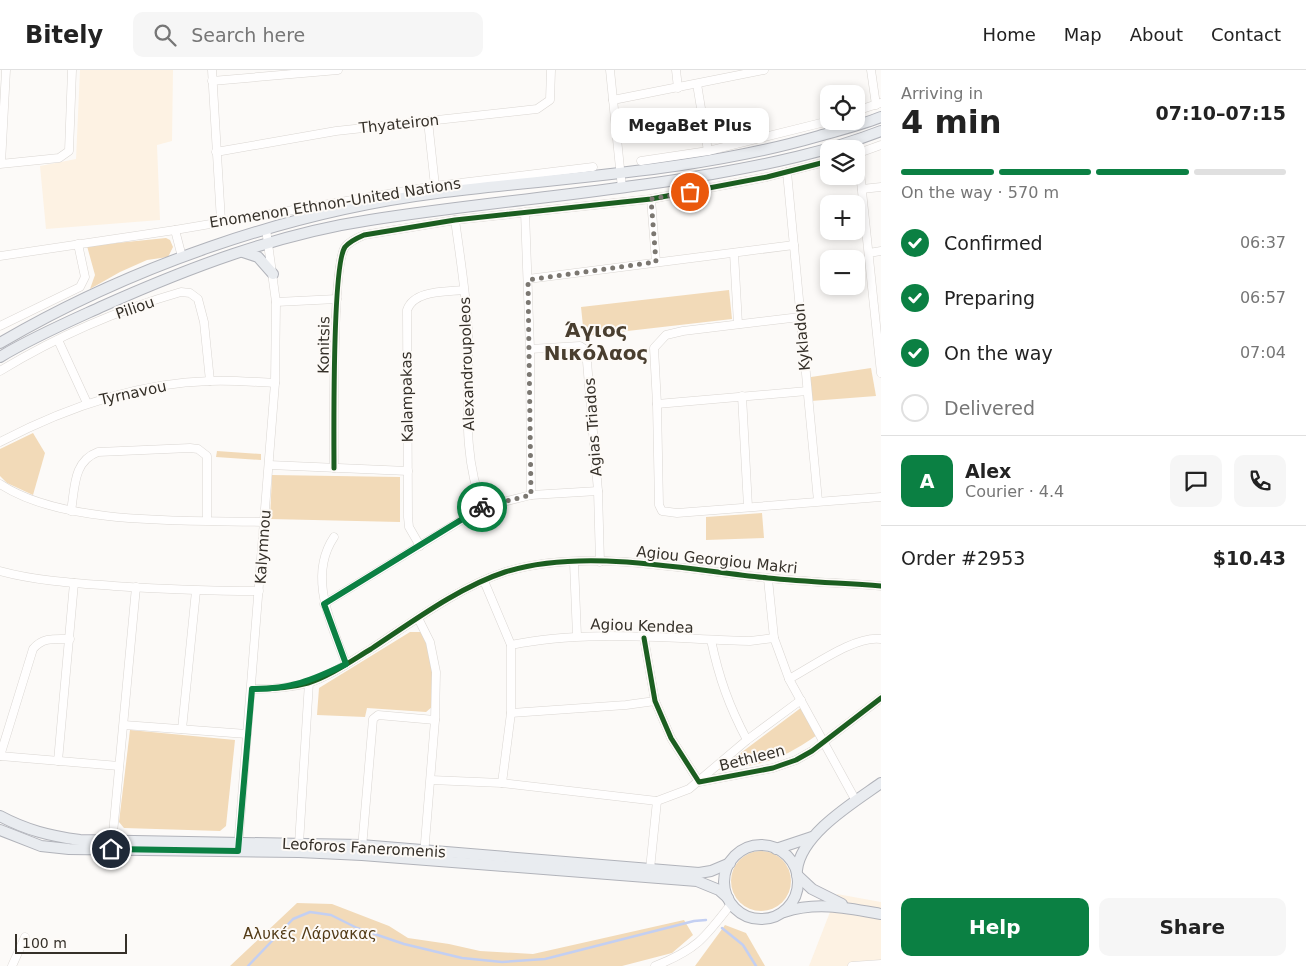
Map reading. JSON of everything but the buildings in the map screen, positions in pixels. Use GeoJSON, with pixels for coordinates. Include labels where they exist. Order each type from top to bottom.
{"type":"FeatureCollection","features":[{"type":"Feature","properties":{"kind":"main road"},"geometry":{"type":"LineString","coordinates":[[0,343],[143,272],[266,229],[363,206],[436,193],[620,174],[728,158],[783,146],[881,117]]}},
{"type":"Feature","properties":{"kind":"main road"},"geometry":{"type":"LineString","coordinates":[[0,357],[29,340],[147,286],[269,243],[366,220],[622,188],[792,158],[881,131]]}},
{"type":"Feature","properties":{"kind":"main road"},"geometry":{"type":"LineString","coordinates":[[242,252],[258,257],[273,274]]}},
{"type":"Feature","properties":{"kind":"main road"},"geometry":{"type":"LineString","coordinates":[[781,914],[795,897],[798,859],[813,837],[881,783]]}},
{"type":"Feature","properties":{"kind":"main road","name":"Leoforos Faneromenis"},"geometry":{"type":"LineString","coordinates":[[0,816],[23,828],[50,836],[112,845]]}},
{"type":"Feature","properties":{"kind":"main road","name":"Leoforos Faneromenis"},"geometry":{"type":"LineString","coordinates":[[0,830],[41,846],[68,849],[112,845],[238,846],[362,850]]}},
{"type":"Feature","properties":{"kind":"main road"},"geometry":{"type":"LineString","coordinates":[[813,837],[776,848],[759,846],[750,847],[742,851],[730,862],[724,884],[729,901],[752,918],[767,919],[811,905],[851,908],[881,914]]}},
{"type":"Feature","properties":{"kind":"main road","name":"Leoforos Faneromenis"},"geometry":{"type":"LineString","coordinates":[[238,846],[299,844],[697,881],[719,890],[729,901]]}},
{"type":"Feature","properties":{"kind":"main road"},"geometry":{"type":"LineString","coordinates":[[776,848],[789,858],[797,873],[812,889],[851,908]]}},
{"type":"Feature","properties":{"kind":"main road","name":"Leoforos Faneromenis"},"geometry":{"type":"LineString","coordinates":[[424,856],[699,872],[711,871],[730,862]]}},
{"type":"Feature","properties":{"kind":"street"},"geometry":{"type":"LineString","coordinates":[[6,70],[1,164],[59,158],[69,151],[72,70]]}},
{"type":"Feature","properties":{"kind":"street"},"geometry":{"type":"LineString","coordinates":[[212,70],[221,221]]}},
{"type":"Feature","properties":{"kind":"street"},"geometry":{"type":"LineString","coordinates":[[212,81],[338,70]]}},
{"type":"Feature","properties":{"kind":"street","name":"Thyateiron"},"geometry":{"type":"LineString","coordinates":[[216,152],[336,131],[538,109],[550,100],[551,70]]}},
{"type":"Feature","properties":{"kind":"street"},"geometry":{"type":"LineString","coordinates":[[610,70],[622,188]]}},
{"type":"Feature","properties":{"kind":"street"},"geometry":{"type":"LineString","coordinates":[[676,70],[678,88]]}},
{"type":"Feature","properties":{"kind":"street"},"geometry":{"type":"LineString","coordinates":[[613,100],[764,70]]}},
{"type":"Feature","properties":{"kind":"street"},"geometry":{"type":"LineString","coordinates":[[865,108],[879,104],[870,70]]}},
{"type":"Feature","properties":{"kind":"street"},"geometry":{"type":"LineString","coordinates":[[697,84],[708,151]]}},
{"type":"Feature","properties":{"kind":"street"},"geometry":{"type":"LineString","coordinates":[[428,120],[435,186]]}},
{"type":"Feature","properties":{"kind":"street"},"geometry":{"type":"LineString","coordinates":[[641,161],[708,151],[820,123]]}},
{"type":"Feature","properties":{"kind":"street"},"geometry":{"type":"LineString","coordinates":[[865,151],[881,145]]}},
{"type":"Feature","properties":{"kind":"street"},"geometry":{"type":"LineString","coordinates":[[455,220],[651,199],[787,172],[820,163]]}},
{"type":"Feature","properties":{"kind":"street","name":"Enomenon Ethnon-United Nations"},"geometry":{"type":"LineString","coordinates":[[0,256],[175,230],[435,186],[593,167]]}},
{"type":"Feature","properties":{"kind":"street","name":"Kykladon"},"geometry":{"type":"LineString","coordinates":[[787,172],[818,502]]}},
{"type":"Feature","properties":{"kind":"street"},"geometry":{"type":"LineString","coordinates":[[861,185],[868,253],[878,314],[881,373]]}},
{"type":"Feature","properties":{"kind":"street"},"geometry":{"type":"LineString","coordinates":[[862,189],[881,187]]}},
{"type":"Feature","properties":{"kind":"street"},"geometry":{"type":"LineString","coordinates":[[651,199],[656,262]]}},
{"type":"Feature","properties":{"kind":"street"},"geometry":{"type":"LineString","coordinates":[[525,212],[530,349],[531,495]]}},
{"type":"Feature","properties":{"kind":"street","name":"Konitsis"},"geometry":{"type":"LineString","coordinates":[[334,468],[337,299],[344,248],[353,240],[364,235],[455,220]]}},
{"type":"Feature","properties":{"kind":"street","name":"Alexandroupoleos"},"geometry":{"type":"LineString","coordinates":[[455,220],[468,328],[470,459],[474,486],[483,507]]}},
{"type":"Feature","properties":{"kind":"street","name":"Kalymnou"},"geometry":{"type":"LineString","coordinates":[[238,846],[275,382],[276,302],[266,229]]}},
{"type":"Feature","properties":{"kind":"street"},"geometry":{"type":"LineString","coordinates":[[175,230],[182,257]]}},
{"type":"Feature","properties":{"kind":"street"},"geometry":{"type":"LineString","coordinates":[[0,326],[80,287],[84,277],[78,244]]}},
{"type":"Feature","properties":{"kind":"street"},"geometry":{"type":"LineString","coordinates":[[528,280],[794,245]]}},
{"type":"Feature","properties":{"kind":"street"},"geometry":{"type":"LineString","coordinates":[[868,253],[881,252]]}},
{"type":"Feature","properties":{"kind":"street"},"geometry":{"type":"LineString","coordinates":[[734,253],[738,324]]}},
{"type":"Feature","properties":{"kind":"street","name":"Kalampakas"},"geometry":{"type":"LineString","coordinates":[[420,546],[409,526],[407,310],[409,303],[422,295],[464,290]]}},
{"type":"Feature","properties":{"kind":"street","name":"Piliou"},"geometry":{"type":"LineString","coordinates":[[0,371],[58,340],[103,319],[181,292],[190,293],[198,299],[204,322],[210,381]]}},
{"type":"Feature","properties":{"kind":"street"},"geometry":{"type":"LineString","coordinates":[[276,302],[337,299]]}},
{"type":"Feature","properties":{"kind":"street"},"geometry":{"type":"LineString","coordinates":[[800,317],[673,333],[660,339],[654,348],[657,404],[658,505],[662,510],[668,512],[881,496]]}},
{"type":"Feature","properties":{"kind":"street"},"geometry":{"type":"LineString","coordinates":[[58,340],[87,403]]}},
{"type":"Feature","properties":{"kind":"street","name":"Agias Triados"},"geometry":{"type":"LineString","coordinates":[[530,349],[580,346],[586,350],[598,492],[600,562]]}},
{"type":"Feature","properties":{"kind":"street","name":"Tyrnavou"},"geometry":{"type":"LineString","coordinates":[[0,442],[26,428],[87,403],[126,391],[210,381],[275,382]]}},
{"type":"Feature","properties":{"kind":"street"},"geometry":{"type":"LineString","coordinates":[[657,404],[807,391]]}},
{"type":"Feature","properties":{"kind":"street"},"geometry":{"type":"LineString","coordinates":[[742,396],[748,507]]}},
{"type":"Feature","properties":{"kind":"street"},"geometry":{"type":"LineString","coordinates":[[71,511],[78,470],[82,461],[89,455],[98,452],[190,448],[198,449],[207,456],[207,520]]}},
{"type":"Feature","properties":{"kind":"street"},"geometry":{"type":"LineString","coordinates":[[269,465],[408,471]]}},
{"type":"Feature","properties":{"kind":"street"},"geometry":{"type":"LineString","coordinates":[[0,484],[34,501],[71,511],[113,516],[264,522]]}},
{"type":"Feature","properties":{"kind":"street"},"geometry":{"type":"LineString","coordinates":[[324,604],[483,507],[531,495],[598,492]]}},
{"type":"Feature","properties":{"kind":"street"},"geometry":{"type":"LineString","coordinates":[[334,537],[328,546],[323,569],[324,604],[346,664]]}},
{"type":"Feature","properties":{"kind":"street","name":"Agiou Georgiou Makri"},"geometry":{"type":"LineString","coordinates":[[252,689],[275,689],[308,682],[346,664],[418,618],[484,580],[522,568],[600,562],[661,565],[768,578],[881,586]]}},
{"type":"Feature","properties":{"kind":"street"},"geometry":{"type":"LineString","coordinates":[[574,563],[577,636]]}},
{"type":"Feature","properties":{"kind":"street"},"geometry":{"type":"LineString","coordinates":[[0,571],[28,578],[74,583],[196,591],[259,592]]}},
{"type":"Feature","properties":{"kind":"street"},"geometry":{"type":"LineString","coordinates":[[768,578],[774,638],[790,679],[856,801]]}},
{"type":"Feature","properties":{"kind":"street"},"geometry":{"type":"LineString","coordinates":[[484,580],[511,645],[510,713],[502,783]]}},
{"type":"Feature","properties":{"kind":"street"},"geometry":{"type":"LineString","coordinates":[[58,761],[74,583]]}},
{"type":"Feature","properties":{"kind":"street"},"geometry":{"type":"LineString","coordinates":[[112,845],[136,587]]}},
{"type":"Feature","properties":{"kind":"street"},"geometry":{"type":"LineString","coordinates":[[182,729],[196,591]]}},
{"type":"Feature","properties":{"kind":"street"},"geometry":{"type":"LineString","coordinates":[[418,618],[430,642],[436,672],[435,720],[424,856]]}},
{"type":"Feature","properties":{"kind":"street","name":"Agiou Kendea"},"geometry":{"type":"LineString","coordinates":[[511,645],[544,638],[577,636],[750,641],[774,638]]}},
{"type":"Feature","properties":{"kind":"street"},"geometry":{"type":"LineString","coordinates":[[644,638],[655,701],[671,738],[699,782]]}},
{"type":"Feature","properties":{"kind":"street"},"geometry":{"type":"LineString","coordinates":[[70,639],[46,640],[39,642],[33,649],[0,756],[119,766]]}},
{"type":"Feature","properties":{"kind":"street"},"geometry":{"type":"LineString","coordinates":[[790,679],[854,643],[868,639],[881,639]]}},
{"type":"Feature","properties":{"kind":"street"},"geometry":{"type":"LineString","coordinates":[[711,640],[718,676],[729,706],[747,740]]}},
{"type":"Feature","properties":{"kind":"street"},"geometry":{"type":"LineString","coordinates":[[299,844],[308,682]]}},
{"type":"Feature","properties":{"kind":"street","name":"Bethleen"},"geometry":{"type":"LineString","coordinates":[[699,782],[774,768],[796,760],[812,751],[881,698]]}},
{"type":"Feature","properties":{"kind":"street"},"geometry":{"type":"LineString","coordinates":[[431,780],[502,783],[645,798],[657,801],[689,789],[699,782],[747,740],[801,700]]}},
{"type":"Feature","properties":{"kind":"street"},"geometry":{"type":"LineString","coordinates":[[510,713],[626,705],[655,701]]}},
{"type":"Feature","properties":{"kind":"street"},"geometry":{"type":"LineString","coordinates":[[362,850],[373,722],[378,716],[435,720]]}},
{"type":"Feature","properties":{"kind":"street"},"geometry":{"type":"LineString","coordinates":[[124,724],[247,734]]}},
{"type":"Feature","properties":{"kind":"street"},"geometry":{"type":"LineString","coordinates":[[650,869],[657,801]]}},
{"type":"Feature","properties":{"kind":"street"},"geometry":{"type":"LineString","coordinates":[[655,966],[680,956],[694,947],[705,937],[729,901]]}},
{"type":"Feature","properties":{"kind":"street"},"geometry":{"type":"LineString","coordinates":[[12,966],[25,937]]}},
{"type":"Feature","properties":{"kind":"street"},"geometry":{"type":"LineString","coordinates":[[852,966],[881,964]]}},
{"type":"Feature","properties":{"kind":"shaded area"},"geometry":{"type":"Polygon","coordinates":[[[80,70],[173,70],[172,141],[157,145],[160,220],[46,229],[40,166],[76,159],[80,70]]]}},
{"type":"Feature","properties":{"kind":"shaded area"},"geometry":{"type":"Polygon","coordinates":[[[837,894],[881,902],[881,966],[809,966],[837,894]]]}},
{"type":"Feature","properties":{"kind":"green space"},"geometry":{"type":"Polygon","coordinates":[[[166,238],[170,240],[173,247],[168,257],[147,260],[120,272],[90,289],[95,275],[87,246],[166,238]]]}},
{"type":"Feature","properties":{"kind":"green space"},"geometry":{"type":"Polygon","coordinates":[[[729,290],[732,319],[584,336],[581,307],[729,290]]]}},
{"type":"Feature","properties":{"kind":"green space"},"geometry":{"type":"Polygon","coordinates":[[[871,368],[876,396],[811,401],[811,377],[871,368]]]}},
{"type":"Feature","properties":{"kind":"green space"},"geometry":{"type":"Polygon","coordinates":[[[33,433],[45,453],[33,495],[7,483],[0,476],[0,449],[33,433]]]}},
{"type":"Feature","properties":{"kind":"green space"},"geometry":{"type":"Polygon","coordinates":[[[217,451],[261,454],[261,460],[216,457],[217,451]]]}},
{"type":"Feature","properties":{"kind":"green space"},"geometry":{"type":"Polygon","coordinates":[[[272,475],[400,477],[400,522],[270,519],[272,475]]]}},
{"type":"Feature","properties":{"kind":"green space"},"geometry":{"type":"Polygon","coordinates":[[[762,513],[764,538],[706,540],[706,517],[762,513]]]}},
{"type":"Feature","properties":{"kind":"green space"},"geometry":{"type":"Polygon","coordinates":[[[410,632],[421,632],[431,659],[433,706],[426,712],[367,708],[365,717],[317,715],[319,688],[410,632]]]}},
{"type":"Feature","properties":{"kind":"green space"},"geometry":{"type":"Polygon","coordinates":[[[802,707],[817,735],[792,751],[759,764],[718,770],[802,707]]]}},
{"type":"Feature","properties":{"kind":"green space"},"geometry":{"type":"Polygon","coordinates":[[[130,730],[235,740],[226,826],[220,831],[124,828],[119,822],[130,730]]]}},
{"type":"Feature","properties":{"kind":"green space"},"geometry":{"type":"Polygon","coordinates":[[[755,851],[767,851],[778,856],[786,864],[791,875],[789,893],[778,906],[767,911],[755,911],[744,906],[736,898],[731,887],[731,875],[736,864],[744,856],[755,851]]]}},
{"type":"Feature","properties":{"kind":"green space","name":"Αλυκές Λάρνακας"},"geometry":{"type":"Polygon","coordinates":[[[297,903],[332,904],[389,926],[408,938],[480,951],[533,954],[684,920],[693,935],[672,953],[622,966],[230,966],[297,903]]]}},
{"type":"Feature","properties":{"kind":"green space"},"geometry":{"type":"Polygon","coordinates":[[[725,925],[746,933],[765,966],[695,966],[725,925]]]}},
{"type":"Feature","properties":{"kind":"waterway"},"geometry":{"type":"LineString","coordinates":[[248,966],[293,919],[310,912],[331,915],[357,928],[404,944],[462,958],[502,962],[545,959],[694,921],[706,920]]}},
{"type":"Feature","properties":{"kind":"waterway"},"geometry":{"type":"LineString","coordinates":[[722,928],[743,945],[756,966]]}},
{"type":"Feature","properties":{"kind":"cycle path"},"geometry":{"type":"LineString","coordinates":[[334,468],[334,388],[338,284],[341,260],[345,247],[349,243],[364,235],[455,220],[651,199],[767,177],[820,163]]}},
{"type":"Feature","properties":{"kind":"cycle path"},"geometry":{"type":"LineString","coordinates":[[252,689],[287,687],[316,680],[348,663],[436,606],[470,587],[505,572],[536,565],[568,561],[636,563],[782,579],[881,586]]}},
{"type":"Feature","properties":{"kind":"cycle path"},"geometry":{"type":"LineString","coordinates":[[644,638],[655,701],[671,738],[699,782],[773,768],[796,760],[812,751],[881,698]]}},
{"type":"Feature","properties":{"kind":"way so far"},"geometry":{"type":"LineString","coordinates":[[482,507],[531,495],[528,280],[656,262],[651,199],[690,192]]}},
{"type":"Feature","properties":{"kind":"place","name":"MegaBet Plus"},"geometry":{"type":"Point","coordinates":[690,192]}},
{"type":"Feature","properties":{"kind":"district","name":"Άγιος Νικόλαος"},"geometry":{"type":"Point","coordinates":[596,342]}},
{"type":"Feature","properties":{"kind":"route"},"geometry":{"type":"LineString","coordinates":[[111,849],[238,851],[252,689],[275,689],[308,682],[346,664],[324,604],[482,507]]}}]}
